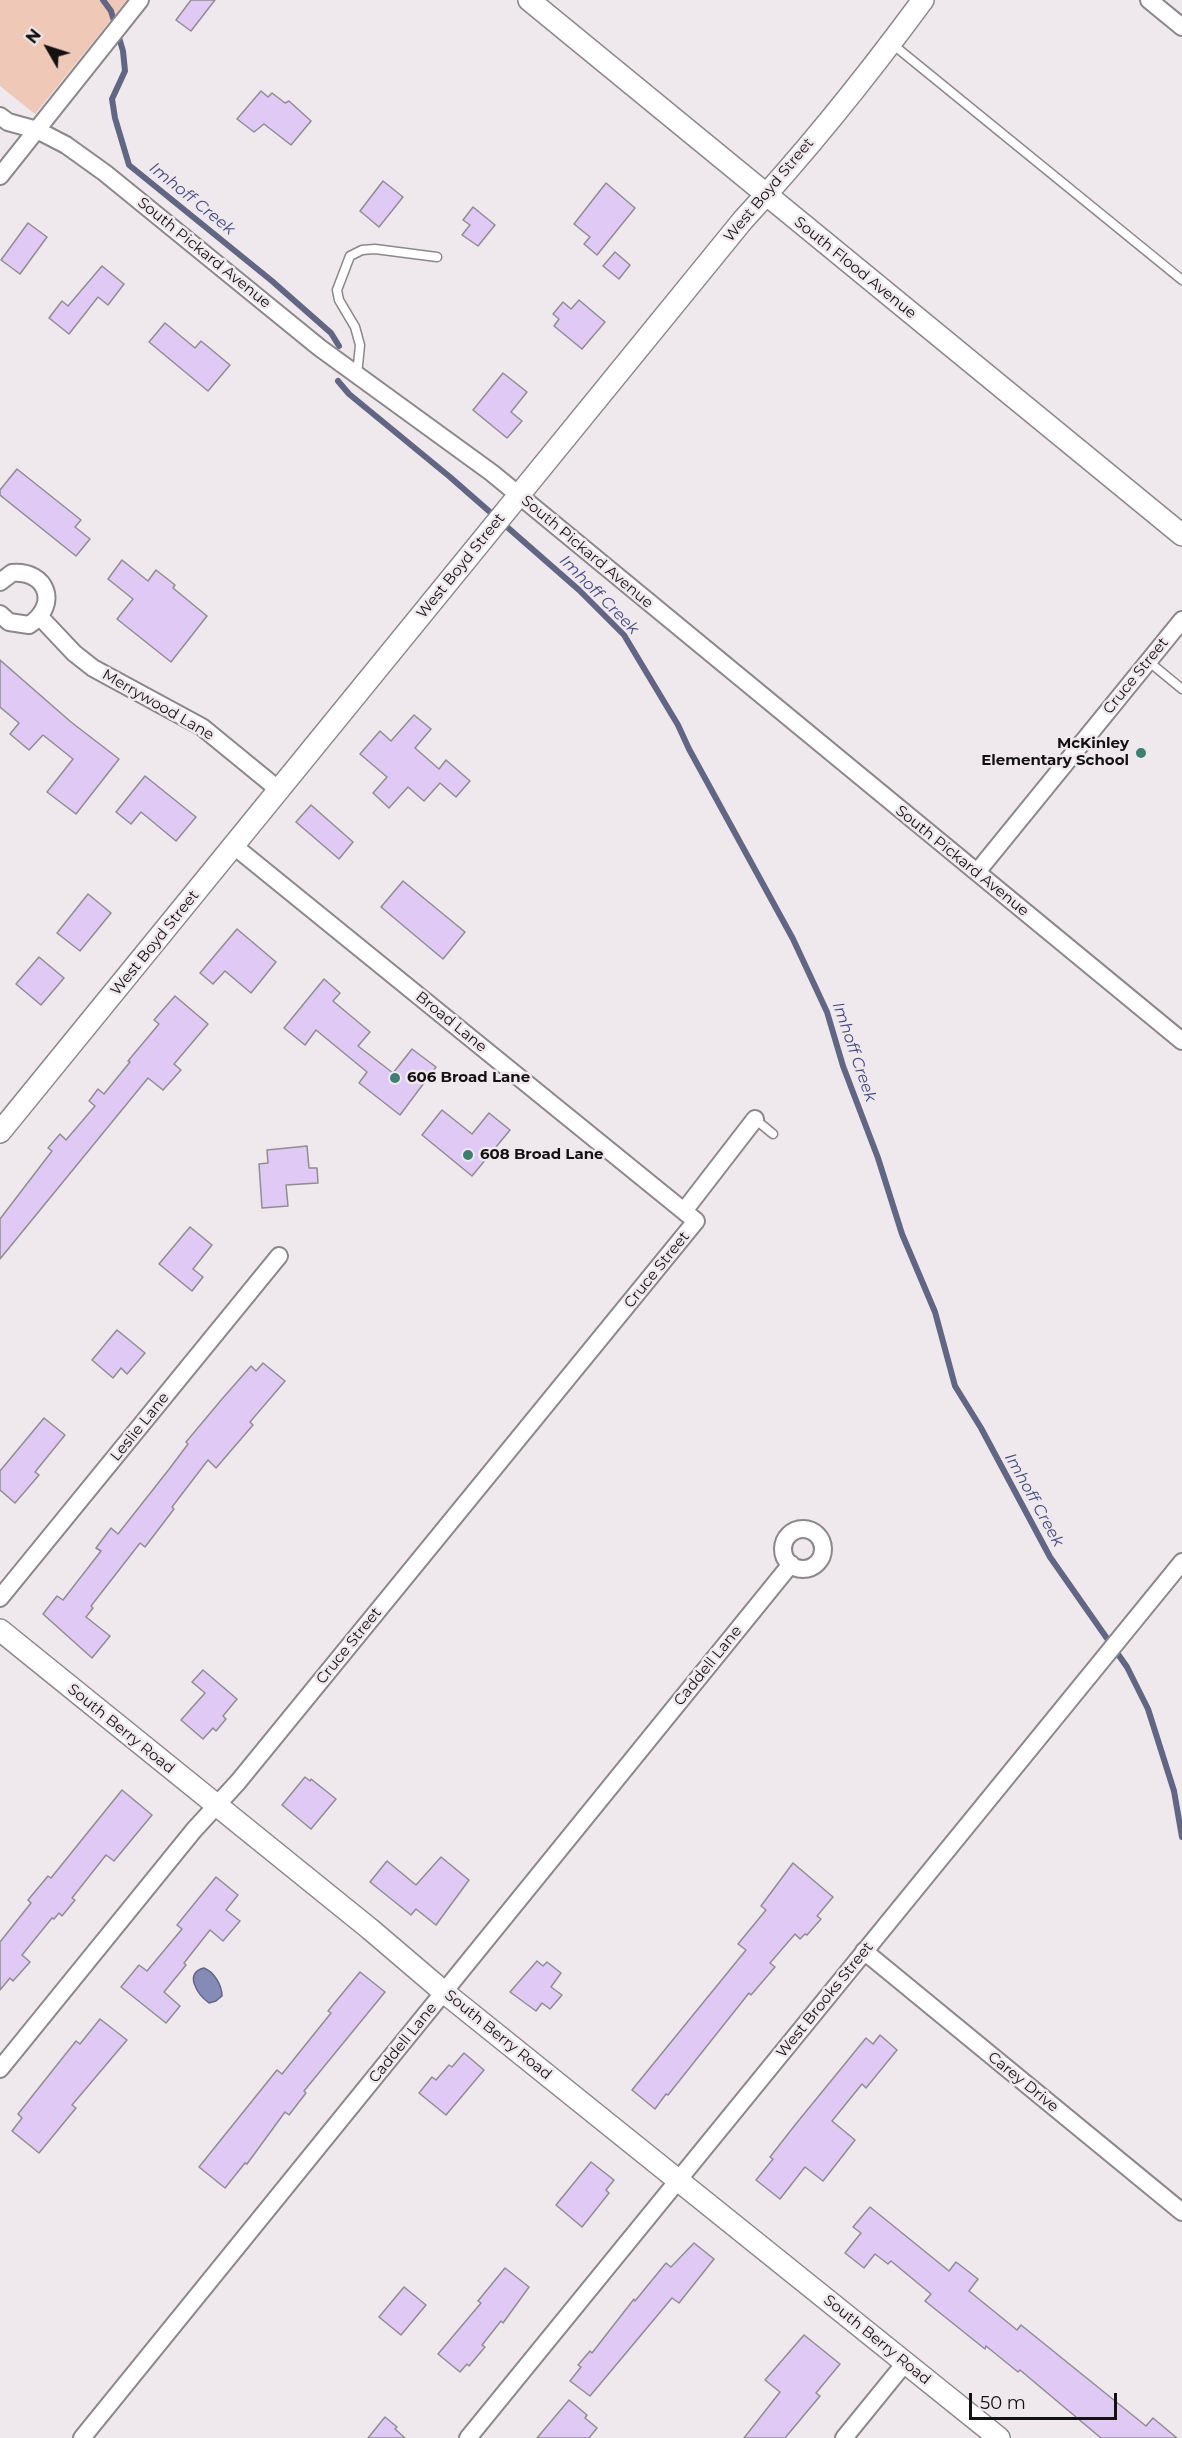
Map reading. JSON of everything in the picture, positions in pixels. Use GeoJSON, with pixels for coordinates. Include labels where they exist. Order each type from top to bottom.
{"type":"FeatureCollection","features":[{"type":"Feature","properties":{"kind":"street"},"geometry":{"type":"LineString","coordinates":[[0,176],[140,0]]}},
{"type":"Feature","properties":{"kind":"street","name":"South Flood Avenue"},"geometry":{"type":"LineString","coordinates":[[529,0],[1182,535]]}},
{"type":"Feature","properties":{"kind":"street","name":"West Boyd Street"},"geometry":{"type":"LineString","coordinates":[[0,1132],[743,220],[891,43],[923,0]]}},
{"type":"Feature","properties":{"kind":"street"},"geometry":{"type":"LineString","coordinates":[[1149,0],[1182,27]]}},
{"type":"Feature","properties":{"kind":"street","name":"South Pickard Avenue"},"geometry":{"type":"LineString","coordinates":[[0,116],[8,122],[38,130],[66,145],[105,172],[320,348],[492,473],[515,500],[977,872],[1182,1041]]}},
{"type":"Feature","properties":{"kind":"street"},"geometry":{"type":"LineString","coordinates":[[0,582],[12,573],[20,572],[38,579],[44,588],[46,597],[46,607],[41,618],[29,625],[9,622],[0,614]]}},
{"type":"Feature","properties":{"kind":"street","name":"Merrywood Lane"},"geometry":{"type":"LineString","coordinates":[[41,618],[74,653],[93,668],[202,727],[279,790]]}},
{"type":"Feature","properties":{"kind":"street","name":"Cruce Street"},"geometry":{"type":"LineString","coordinates":[[977,872],[1182,620]]}},
{"type":"Feature","properties":{"kind":"street","name":"Broad Lane"},"geometry":{"type":"LineString","coordinates":[[234,846],[690,1216]]}},
{"type":"Feature","properties":{"kind":"street","name":"Cruce Street"},"geometry":{"type":"LineString","coordinates":[[0,2068],[194,1830],[238,1782],[690,1216],[755,1119]]}},
{"type":"Feature","properties":{"kind":"street","name":"Leslie Lane"},"geometry":{"type":"LineString","coordinates":[[0,1598],[279,1256]]}},
{"type":"Feature","properties":{"kind":"street","name":"West Brooks Street"},"geometry":{"type":"LineString","coordinates":[[468,2438],[1182,1562]]}},
{"type":"Feature","properties":{"kind":"street","name":"Caddell Lane"},"geometry":{"type":"LineString","coordinates":[[82,2438],[791,1564]]}},
{"type":"Feature","properties":{"kind":"street","name":"South Berry Road"},"geometry":{"type":"LineString","coordinates":[[0,1630],[370,1929],[445,1993],[999,2438]]}},
{"type":"Feature","properties":{"kind":"street","name":"Carey Drive"},"geometry":{"type":"LineString","coordinates":[[864,1951],[1182,2212]]}},
{"type":"Feature","properties":{"kind":"street"},"geometry":{"type":"LineString","coordinates":[[844,2438],[905,2363]]}},
{"type":"Feature","properties":{"kind":"lane"},"geometry":{"type":"LineString","coordinates":[[891,43],[1182,280]]}},
{"type":"Feature","properties":{"kind":"lane"},"geometry":{"type":"LineString","coordinates":[[357,376],[360,345],[355,327],[339,300],[337,290],[350,256],[362,250],[375,249],[438,257]]}},
{"type":"Feature","properties":{"kind":"lane"},"geometry":{"type":"LineString","coordinates":[[1148,661],[1182,689]]}},
{"type":"Feature","properties":{"kind":"lane"},"geometry":{"type":"LineString","coordinates":[[755,1119],[773,1134]]}},
{"type":"Feature","properties":{"kind":"shaded area"},"geometry":{"type":"Polygon","coordinates":[[[0,0],[127,0],[35,114],[0,86],[0,0]]]}},
{"type":"Feature","properties":{"kind":"water"},"geometry":{"type":"Polygon","coordinates":[[[204,1968],[214,1976],[222,1992],[222,1996],[209,2003],[197,1990],[193,1979],[194,1974],[204,1968]]]}},
{"type":"Feature","properties":{"kind":"building"},"geometry":{"type":"Polygon","coordinates":[[[191,0],[215,0],[191,31],[176,20],[191,0]]]}},
{"type":"Feature","properties":{"kind":"building"},"geometry":{"type":"Polygon","coordinates":[[[261,91],[268,97],[272,93],[285,103],[289,101],[311,121],[291,145],[264,124],[254,132],[237,119],[261,91]]]}},
{"type":"Feature","properties":{"kind":"building"},"geometry":{"type":"Polygon","coordinates":[[[383,181],[403,197],[379,227],[360,211],[383,181]]]}},
{"type":"Feature","properties":{"kind":"building"},"geometry":{"type":"Polygon","coordinates":[[[606,183],[635,208],[597,255],[584,244],[590,237],[574,224],[606,183]]]}},
{"type":"Feature","properties":{"kind":"building"},"geometry":{"type":"Polygon","coordinates":[[[473,207],[495,225],[478,246],[462,235],[470,225],[463,220],[473,207]]]}},
{"type":"Feature","properties":{"kind":"building"},"geometry":{"type":"Polygon","coordinates":[[[28,223],[47,237],[20,274],[1,260],[28,223]]]}},
{"type":"Feature","properties":{"kind":"building"},"geometry":{"type":"Polygon","coordinates":[[[615,252],[630,265],[619,279],[603,266],[615,252]]]}},
{"type":"Feature","properties":{"kind":"building"},"geometry":{"type":"Polygon","coordinates":[[[102,266],[124,284],[108,305],[98,297],[69,334],[49,318],[62,301],[68,306],[102,266]]]}},
{"type":"Feature","properties":{"kind":"building"},"geometry":{"type":"Polygon","coordinates":[[[579,300],[605,322],[582,349],[554,326],[559,319],[553,314],[563,302],[571,309],[579,300]]]}},
{"type":"Feature","properties":{"kind":"building"},"geometry":{"type":"Polygon","coordinates":[[[165,323],[195,348],[201,341],[230,365],[208,391],[149,342],[165,323]]]}},
{"type":"Feature","properties":{"kind":"building"},"geometry":{"type":"Polygon","coordinates":[[[503,373],[527,392],[511,412],[522,421],[507,438],[473,410],[503,373]]]}},
{"type":"Feature","properties":{"kind":"building"},"geometry":{"type":"Polygon","coordinates":[[[17,469],[81,520],[75,527],[90,539],[76,556],[0,495],[0,490],[17,469]]]}},
{"type":"Feature","properties":{"kind":"building"},"geometry":{"type":"Polygon","coordinates":[[[122,560],[148,581],[156,570],[175,585],[173,588],[207,616],[171,662],[117,619],[133,599],[108,579],[122,560]]]}},
{"type":"Feature","properties":{"kind":"building"},"geometry":{"type":"Polygon","coordinates":[[[0,660],[71,722],[119,759],[76,814],[47,792],[73,759],[43,735],[29,750],[10,734],[19,723],[0,707],[0,660]]]}},
{"type":"Feature","properties":{"kind":"building"},"geometry":{"type":"Polygon","coordinates":[[[414,715],[431,729],[415,748],[439,769],[446,760],[470,781],[456,797],[440,783],[424,801],[408,787],[389,808],[373,793],[387,777],[360,754],[380,731],[391,741],[414,715]]]}},
{"type":"Feature","properties":{"kind":"building"},"geometry":{"type":"Polygon","coordinates":[[[145,776],[196,817],[176,841],[141,812],[131,824],[116,812],[145,776]]]}},
{"type":"Feature","properties":{"kind":"building"},"geometry":{"type":"Polygon","coordinates":[[[311,805],[353,842],[339,859],[296,822],[311,805]]]}},
{"type":"Feature","properties":{"kind":"building"},"geometry":{"type":"Polygon","coordinates":[[[403,881],[465,932],[443,959],[381,907],[403,881]]]}},
{"type":"Feature","properties":{"kind":"building"},"geometry":{"type":"Polygon","coordinates":[[[88,894],[111,913],[80,951],[57,933],[88,894]]]}},
{"type":"Feature","properties":{"kind":"building"},"geometry":{"type":"Polygon","coordinates":[[[237,929],[276,962],[251,993],[225,971],[213,984],[200,973],[237,929]]]}},
{"type":"Feature","properties":{"kind":"building"},"geometry":{"type":"Polygon","coordinates":[[[39,957],[64,978],[41,1005],[16,984],[39,957]]]}},
{"type":"Feature","properties":{"kind":"building"},"geometry":{"type":"Polygon","coordinates":[[[324,979],[340,993],[333,1001],[370,1032],[358,1046],[393,1073],[412,1049],[436,1067],[400,1115],[359,1083],[367,1072],[316,1030],[305,1045],[284,1028],[324,979]]]}},
{"type":"Feature","properties":{"kind":"building"},"geometry":{"type":"Polygon","coordinates":[[[175,996],[208,1024],[174,1064],[181,1070],[163,1090],[148,1078],[0,1259],[0,1219],[52,1151],[48,1148],[60,1134],[66,1140],[95,1106],[89,1101],[98,1089],[104,1094],[159,1024],[154,1020],[175,996]]]}},
{"type":"Feature","properties":{"kind":"building","name":"608 Broad Lane"},"geometry":{"type":"Polygon","coordinates":[[[442,1110],[472,1134],[489,1113],[510,1130],[472,1176],[422,1135],[442,1110]]]}},
{"type":"Feature","properties":{"kind":"building"},"geometry":{"type":"Polygon","coordinates":[[[307,1146],[309,1168],[317,1168],[318,1183],[286,1185],[288,1206],[262,1208],[259,1164],[268,1163],[267,1150],[307,1146]]]}},
{"type":"Feature","properties":{"kind":"building"},"geometry":{"type":"Polygon","coordinates":[[[190,1227],[212,1245],[193,1269],[203,1277],[192,1291],[159,1264],[190,1227]]]}},
{"type":"Feature","properties":{"kind":"building"},"geometry":{"type":"Polygon","coordinates":[[[117,1330],[145,1353],[127,1374],[121,1368],[113,1378],[92,1360],[117,1330]]]}},
{"type":"Feature","properties":{"kind":"building"},"geometry":{"type":"Polygon","coordinates":[[[263,1363],[285,1381],[250,1422],[253,1425],[216,1468],[208,1460],[145,1547],[140,1543],[91,1606],[93,1608],[86,1617],[110,1636],[92,1658],[43,1614],[57,1596],[63,1600],[101,1551],[96,1548],[111,1528],[118,1534],[188,1444],[186,1442],[222,1399],[251,1366],[256,1371],[263,1363]]]}},
{"type":"Feature","properties":{"kind":"building"},"geometry":{"type":"Polygon","coordinates":[[[44,1418],[65,1435],[35,1472],[39,1475],[15,1503],[0,1490],[0,1471],[44,1418]]]}},
{"type":"Feature","properties":{"kind":"building"},"geometry":{"type":"Polygon","coordinates":[[[203,1670],[237,1699],[223,1716],[226,1719],[216,1731],[213,1728],[203,1739],[181,1720],[205,1693],[192,1682],[203,1670]]]}},
{"type":"Feature","properties":{"kind":"building"},"geometry":{"type":"Polygon","coordinates":[[[305,1777],[310,1781],[311,1779],[336,1799],[311,1829],[282,1805],[305,1777]]]}},
{"type":"Feature","properties":{"kind":"building"},"geometry":{"type":"Polygon","coordinates":[[[122,1790],[152,1815],[114,1861],[106,1855],[72,1898],[75,1900],[62,1916],[59,1913],[54,1919],[52,1918],[22,1955],[30,1962],[13,1981],[10,1978],[0,1990],[0,1942],[31,1903],[28,1900],[48,1876],[51,1878],[122,1790]]]}},
{"type":"Feature","properties":{"kind":"building"},"geometry":{"type":"Polygon","coordinates":[[[441,1857],[469,1880],[436,1925],[416,1909],[411,1915],[370,1882],[387,1861],[416,1885],[441,1857]]]}},
{"type":"Feature","properties":{"kind":"building"},"geometry":{"type":"Polygon","coordinates":[[[793,1863],[833,1897],[817,1916],[821,1919],[807,1935],[805,1934],[800,1939],[795,1934],[770,1963],[775,1967],[751,1995],[749,1993],[655,2109],[632,2090],[746,1950],[738,1944],[766,1910],[761,1906],[793,1863]]]}},
{"type":"Feature","properties":{"kind":"building"},"geometry":{"type":"Polygon","coordinates":[[[216,1877],[238,1895],[226,1910],[240,1921],[223,1941],[210,1930],[184,1963],[186,1965],[164,1992],[180,2006],[166,2023],[121,1987],[139,1965],[147,1971],[182,1929],[177,1925],[216,1877]]]}},
{"type":"Feature","properties":{"kind":"building"},"geometry":{"type":"Polygon","coordinates":[[[537,1961],[543,1966],[547,1962],[561,1973],[551,1987],[562,1995],[550,2009],[542,2003],[536,2011],[510,1992],[537,1961]]]}},
{"type":"Feature","properties":{"kind":"building"},"geometry":{"type":"Polygon","coordinates":[[[360,1972],[385,1992],[304,2091],[306,2093],[289,2115],[285,2112],[247,2164],[245,2163],[225,2188],[199,2167],[277,2070],[282,2074],[331,2013],[328,2011],[360,1972]]]}},
{"type":"Feature","properties":{"kind":"building"},"geometry":{"type":"Polygon","coordinates":[[[100,2019],[127,2040],[72,2105],[76,2108],[39,2153],[12,2131],[22,2118],[18,2114],[76,2041],[80,2044],[100,2019]]]}},
{"type":"Feature","properties":{"kind":"building"},"geometry":{"type":"Polygon","coordinates":[[[880,2035],[897,2050],[866,2088],[862,2084],[832,2121],[855,2140],[823,2181],[805,2167],[780,2199],[756,2180],[773,2159],[770,2157],[866,2038],[873,2044],[880,2035]]]}},
{"type":"Feature","properties":{"kind":"building"},"geometry":{"type":"Polygon","coordinates":[[[464,2053],[484,2070],[446,2115],[419,2093],[432,2077],[436,2080],[464,2053]]]}},
{"type":"Feature","properties":{"kind":"building"},"geometry":{"type":"Polygon","coordinates":[[[591,2162],[614,2180],[606,2190],[609,2193],[582,2227],[556,2205],[591,2162]]]}},
{"type":"Feature","properties":{"kind":"building"},"geometry":{"type":"Polygon","coordinates":[[[870,2207],[949,2271],[956,2262],[978,2279],[969,2291],[1017,2330],[1021,2325],[1146,2426],[1153,2418],[1177,2438],[1101,2438],[1020,2370],[1018,2372],[986,2346],[985,2349],[925,2301],[931,2294],[891,2261],[888,2264],[875,2254],[864,2268],[845,2253],[861,2233],[853,2227],[870,2207]]]}},
{"type":"Feature","properties":{"kind":"building"},"geometry":{"type":"Polygon","coordinates":[[[694,2243],[714,2259],[679,2303],[672,2298],[590,2396],[570,2381],[581,2367],[578,2365],[590,2351],[592,2353],[634,2299],[635,2301],[666,2263],[671,2267],[694,2243]]]}},
{"type":"Feature","properties":{"kind":"building"},"geometry":{"type":"Polygon","coordinates":[[[505,2268],[529,2287],[503,2323],[501,2321],[482,2345],[485,2347],[469,2366],[467,2364],[460,2372],[438,2354],[481,2303],[478,2301],[505,2268]]]}},
{"type":"Feature","properties":{"kind":"building"},"geometry":{"type":"Polygon","coordinates":[[[404,2287],[426,2305],[401,2335],[379,2317],[404,2287]]]}},
{"type":"Feature","properties":{"kind":"building"},"geometry":{"type":"Polygon","coordinates":[[[804,2335],[840,2364],[816,2393],[820,2396],[785,2438],[744,2438],[780,2392],[765,2380],[804,2335]]]}},
{"type":"Feature","properties":{"kind":"building"},"geometry":{"type":"Polygon","coordinates":[[[569,2400],[587,2415],[585,2418],[597,2428],[589,2438],[537,2438],[569,2400]]]}},
{"type":"Feature","properties":{"kind":"building"},"geometry":{"type":"Polygon","coordinates":[[[385,2417],[397,2427],[395,2429],[405,2438],[368,2438],[385,2417]]]}},
{"type":"Feature","properties":{"kind":"waterway","name":"Imhoff Creek"},"geometry":{"type":"LineString","coordinates":[[103,0],[111,11],[123,51],[125,71],[112,99],[115,118],[129,165],[272,281],[331,333],[339,346]]}},
{"type":"Feature","properties":{"kind":"waterway","name":"Imhoff Creek"},"geometry":{"type":"LineString","coordinates":[[338,381],[349,394],[450,477],[579,590],[624,635],[678,725],[793,939],[827,1012],[843,1066],[878,1158],[902,1234],[935,1312],[955,1386],[981,1428],[1050,1557],[1127,1667],[1148,1709],[1174,1791],[1182,1837]]}},
{"type":"Feature","properties":{"kind":"place","name":"McKinley Elementary School"},"geometry":{"type":"Point","coordinates":[1141,753]}},
{"type":"Feature","properties":{"kind":"place","name":"606 Broad Lane"},"geometry":{"type":"Point","coordinates":[395,1078]}},
{"type":"Feature","properties":{"kind":"place","name":"608 Broad Lane"},"geometry":{"type":"Point","coordinates":[468,1155]}}]}
